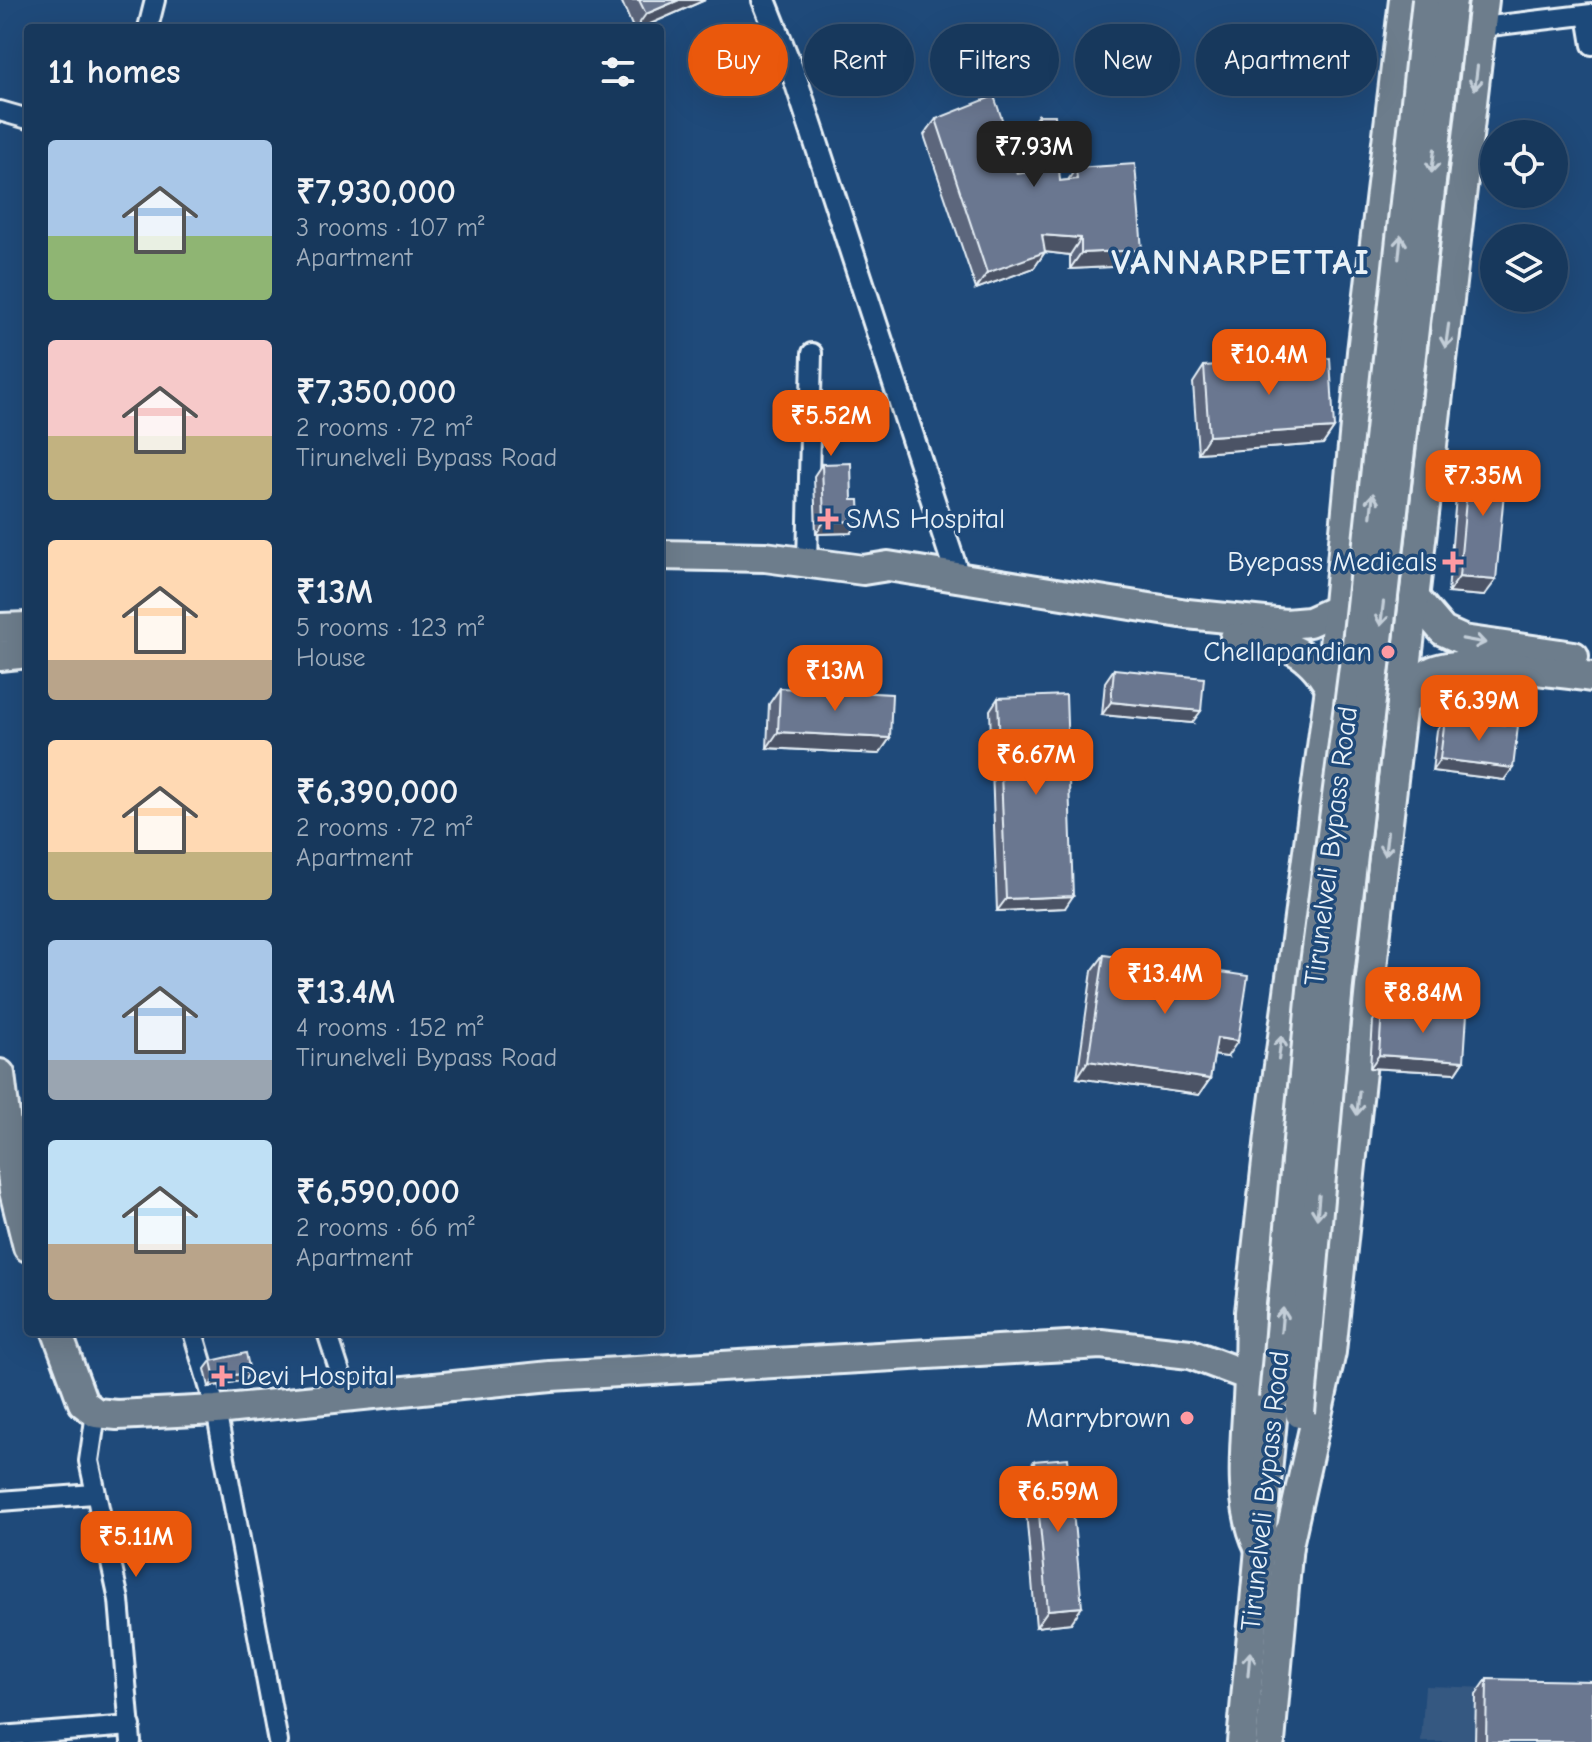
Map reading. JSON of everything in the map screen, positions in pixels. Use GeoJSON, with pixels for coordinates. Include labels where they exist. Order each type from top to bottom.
{"type":"FeatureCollection","features":[{"type":"Feature","properties":{"kind":"main road"},"geometry":{"type":"LineString","coordinates":[[1259,1547],[1249,1527],[1247,1498],[1250,1312],[1270,1133],[1330,688],[1348,483],[1404,0]]}},
{"type":"Feature","properties":{"kind":"main road","name":"Tirunelveli Bypass Road"},"geometry":{"type":"LineString","coordinates":[[1242,1742],[1313,979],[1356,652],[1427,0]]}},
{"type":"Feature","properties":{"kind":"main road","name":"Tirunelveli Bypass Road"},"geometry":{"type":"LineString","coordinates":[[1270,1742],[1338,985],[1452,0]]}},
{"type":"Feature","properties":{"kind":"main road"},"geometry":{"type":"LineString","coordinates":[[1287,1550],[1331,1352],[1414,597],[1483,13]]}},
{"type":"Feature","properties":{"kind":"main road"},"geometry":{"type":"LineString","coordinates":[[1348,483],[1356,468],[1365,461],[1391,463],[1416,468],[1423,477],[1426,493]]}},
{"type":"Feature","properties":{"kind":"main road"},"geometry":{"type":"LineString","coordinates":[[664,555],[765,557],[863,570],[888,566],[959,580],[1187,614],[1286,624],[1309,622],[1338,609]]}},
{"type":"Feature","properties":{"kind":"main road"},"geometry":{"type":"LineString","coordinates":[[863,570],[884,582],[989,604],[1281,644],[1317,664],[1330,688]]}},
{"type":"Feature","properties":{"kind":"main road"},"geometry":{"type":"LineString","coordinates":[[1414,597],[1443,631],[1463,640],[1592,658]]}},
{"type":"Feature","properties":{"kind":"main road"},"geometry":{"type":"LineString","coordinates":[[0,628],[24,627]]}},
{"type":"Feature","properties":{"kind":"main road"},"geometry":{"type":"LineString","coordinates":[[0,656],[24,653]]}},
{"type":"Feature","properties":{"kind":"main road"},"geometry":{"type":"LineString","coordinates":[[1403,705],[1424,679],[1444,668],[1480,666],[1592,677]]}},
{"type":"Feature","properties":{"kind":"main road"},"geometry":{"type":"LineString","coordinates":[[1319,774],[1330,803],[1368,808],[1385,795],[1394,776]]}},
{"type":"Feature","properties":{"kind":"main road"},"geometry":{"type":"LineString","coordinates":[[0,1074],[7,1195],[24,1237]]}},
{"type":"Feature","properties":{"kind":"main road"},"geometry":{"type":"LineString","coordinates":[[58,1336],[83,1403],[96,1413],[117,1415],[216,1410],[551,1376],[1101,1344],[1190,1354],[1249,1376]]}},
{"type":"Feature","properties":{"kind":"street"},"geometry":{"type":"LineString","coordinates":[[149,24],[155,0]]}},
{"type":"Feature","properties":{"kind":"street"},"geometry":{"type":"LineString","coordinates":[[764,0],[801,96],[959,580]]}},
{"type":"Feature","properties":{"kind":"street"},"geometry":{"type":"LineString","coordinates":[[1483,13],[1590,15],[1592,45]]}},
{"type":"Feature","properties":{"kind":"street"},"geometry":{"type":"LineString","coordinates":[[0,111],[24,118]]}},
{"type":"Feature","properties":{"kind":"street"},"geometry":{"type":"LineString","coordinates":[[807,563],[812,353]]}},
{"type":"Feature","properties":{"kind":"street"},"geometry":{"type":"LineString","coordinates":[[194,1336],[216,1410],[278,1742]]}},
{"type":"Feature","properties":{"kind":"street"},"geometry":{"type":"LineString","coordinates":[[328,1336],[348,1397]]}},
{"type":"Feature","properties":{"kind":"street"},"geometry":{"type":"LineString","coordinates":[[0,1736],[131,1734],[119,1600],[89,1461],[96,1413]]}},
{"type":"Feature","properties":{"kind":"street"},"geometry":{"type":"LineString","coordinates":[[0,1501],[94,1494]]}},
{"type":"Feature","properties":{"kind":"shaded area"},"geometry":{"type":"Polygon","coordinates":[[[1425,1686],[1592,1691],[1592,1742],[1421,1742],[1425,1686]]]}},
{"type":"Feature","properties":{"kind":"building"},"geometry":{"type":"Polygon","coordinates":[[[639,0],[679,0],[646,14],[639,0]]]}},
{"type":"Feature","properties":{"kind":"building"},"geometry":{"type":"Polygon","coordinates":[[[994,96],[1004,125],[1038,125],[1038,115],[1055,115],[1060,181],[1077,179],[1076,168],[1135,164],[1142,250],[1081,253],[1081,238],[1042,235],[1045,252],[987,273],[936,119],[994,96]],[[1008,145],[1017,174],[1030,172],[1029,145],[1008,145]]]}},
{"type":"Feature","properties":{"kind":"building"},"geometry":{"type":"Polygon","coordinates":[[[1330,358],[1334,428],[1209,436],[1204,366],[1330,358]]]}},
{"type":"Feature","properties":{"kind":"building"},"geometry":{"type":"Polygon","coordinates":[[[1470,456],[1507,459],[1496,580],[1459,577],[1470,456]]]}},
{"type":"Feature","properties":{"kind":"building"},"geometry":{"type":"Polygon","coordinates":[[[851,463],[852,500],[859,500],[860,521],[824,522],[822,464],[851,463]]]}},
{"type":"Feature","properties":{"kind":"building"},"geometry":{"type":"Polygon","coordinates":[[[1114,669],[1204,678],[1201,711],[1111,702],[1114,669]]]}},
{"type":"Feature","properties":{"kind":"building"},"geometry":{"type":"Polygon","coordinates":[[[780,688],[892,694],[890,738],[778,732],[780,688]]]}},
{"type":"Feature","properties":{"kind":"building"},"geometry":{"type":"Polygon","coordinates":[[[1066,695],[1073,896],[1006,899],[998,698],[1066,695]]]}},
{"type":"Feature","properties":{"kind":"building"},"geometry":{"type":"Polygon","coordinates":[[[1445,718],[1518,726],[1513,768],[1440,759],[1445,718]]]}},
{"type":"Feature","properties":{"kind":"building"},"geometry":{"type":"Polygon","coordinates":[[[1104,955],[1248,976],[1238,1041],[1217,1038],[1210,1079],[1088,1061],[1104,955]]]}},
{"type":"Feature","properties":{"kind":"building"},"geometry":{"type":"Polygon","coordinates":[[[1382,1009],[1467,1014],[1464,1061],[1379,1055],[1382,1009]]]}},
{"type":"Feature","properties":{"kind":"building"},"geometry":{"type":"Polygon","coordinates":[[[246,1353],[250,1372],[215,1379],[211,1361],[246,1353]]]}},
{"type":"Feature","properties":{"kind":"building"},"geometry":{"type":"Polygon","coordinates":[[[1068,1458],[1082,1607],[1048,1610],[1034,1461],[1068,1458]]]}},
{"type":"Feature","properties":{"kind":"building"},"geometry":{"type":"Polygon","coordinates":[[[1487,1679],[1592,1681],[1592,1742],[1486,1742],[1487,1679]]]}},
{"type":"Feature","properties":{"kind":"place","name":"SMS Hospital"},"geometry":{"type":"Point","coordinates":[828,519]}},
{"type":"Feature","properties":{"kind":"place","name":"Byepass Medicals"},"geometry":{"type":"Point","coordinates":[1453,562]}},
{"type":"Feature","properties":{"kind":"place","name":"Chellapandian"},"geometry":{"type":"Point","coordinates":[1388,652]}},
{"type":"Feature","properties":{"kind":"place","name":"Devi Hospital"},"geometry":{"type":"Point","coordinates":[222,1376]}},
{"type":"Feature","properties":{"kind":"place","name":"Marrybrown"},"geometry":{"type":"Point","coordinates":[1187,1418]}},
{"type":"Feature","properties":{"kind":"district","name":"VANNARPETTAI"},"geometry":{"type":"Point","coordinates":[1241,262]}}]}
